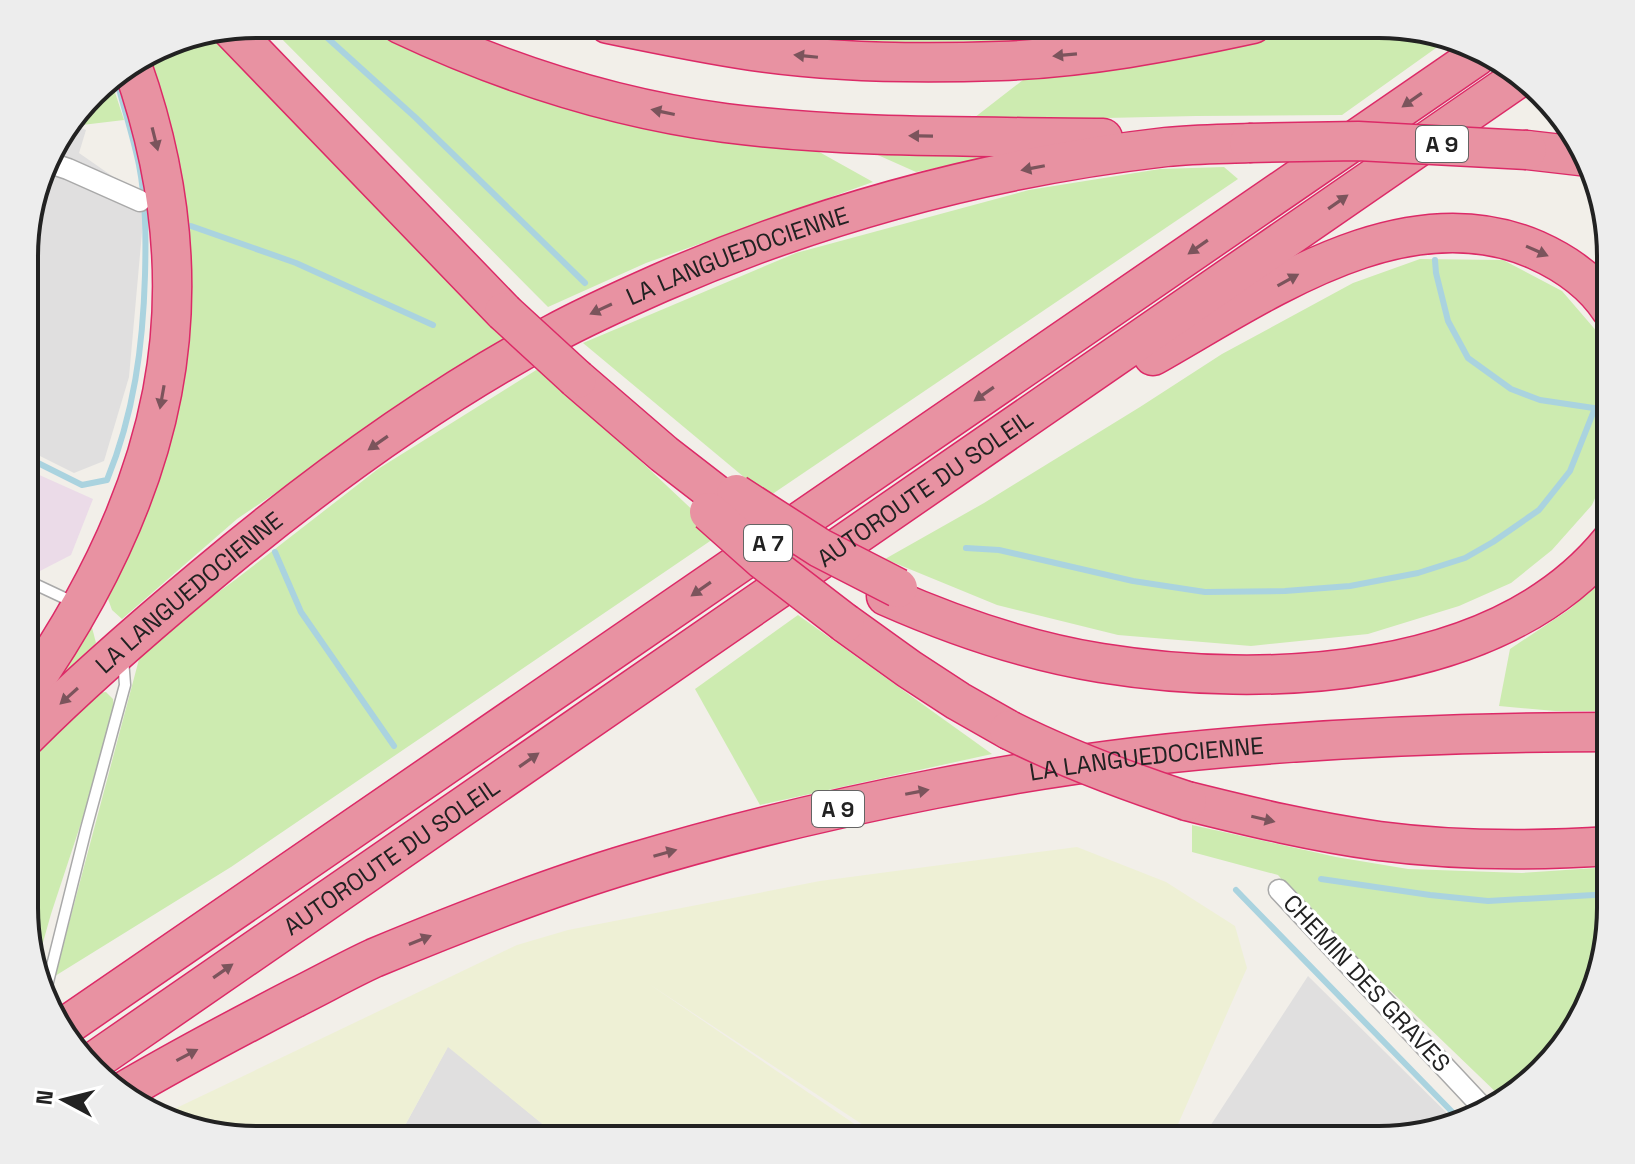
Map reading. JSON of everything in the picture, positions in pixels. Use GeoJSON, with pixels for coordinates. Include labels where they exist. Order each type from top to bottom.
{"type":"FeatureCollection","features":[{"type":"Feature","properties":{"kind":"highway"},"geometry":{"type":"LineString","coordinates":[[256,38],[511,309]]}},
{"type":"Feature","properties":{"kind":"highway"},"geometry":{"type":"LineString","coordinates":[[432,38],[536,78],[634,106],[724,123],[886,136],[1249,143]]}},
{"type":"Feature","properties":{"kind":"highway"},"geometry":{"type":"LineString","coordinates":[[675,38],[753,51],[838,60],[912,62],[1002,61],[1108,51],[1188,38]]}},
{"type":"Feature","properties":{"kind":"highway"},"geometry":{"type":"LineString","coordinates":[[241,39],[587,383],[664,454],[724,503],[797,549],[979,632],[1099,663],[1197,674],[1241,676],[1304,673],[1398,659],[1493,628],[1562,588],[1597,556]]}},
{"type":"Feature","properties":{"kind":"highway","name":"AUTOROUTE DU SOLEIL"},"geometry":{"type":"LineString","coordinates":[[71,1022],[1472,59]]}},
{"type":"Feature","properties":{"kind":"highway"},"geometry":{"type":"LineString","coordinates":[[38,674],[81,606],[116,540],[134,497],[160,408],[169,354],[173,304],[167,203],[155,139],[135,75]]}},
{"type":"Feature","properties":{"kind":"highway","name":"AUTOROUTE DU SOLEIL"},"geometry":{"type":"LineString","coordinates":[[98,1058],[1512,83]]}},
{"type":"Feature","properties":{"kind":"highway","name":"LA LANGUEDOCIENNE"},"geometry":{"type":"LineString","coordinates":[[38,725],[259,531],[412,420],[509,358],[598,311],[755,244],[926,191],[1010,172],[1169,147],[1383,142],[1572,155]]}},
{"type":"Feature","properties":{"kind":"highway"},"geometry":{"type":"LineString","coordinates":[[928,485],[1301,272],[1394,239],[1446,233],[1487,236],[1525,245],[1580,276],[1597,292]]}},
{"type":"Feature","properties":{"kind":"highway"},"geometry":{"type":"LineString","coordinates":[[724,503],[763,560],[909,669],[1009,730],[1136,785],[1187,801],[1379,841],[1475,848],[1597,847]]}},
{"type":"Feature","properties":{"kind":"highway"},"geometry":{"type":"LineString","coordinates":[[892,592],[1010,629],[1106,651],[1192,662],[1300,662],[1403,645],[1481,620],[1523,597],[1569,565],[1597,534]]}},
{"type":"Feature","properties":{"kind":"highway","name":"LA LANGUEDOCIENNE"},"geometry":{"type":"LineString","coordinates":[[132,1087],[370,960],[458,924],[568,883],[692,845],[794,819],[995,777],[1132,757],[1387,737],[1597,732]]}},
{"type":"Feature","properties":{"kind":"street"},"geometry":{"type":"LineString","coordinates":[[58,166],[140,201]]}},
{"type":"Feature","properties":{"kind":"street","name":"CHEMIN DES GRAVES"},"geometry":{"type":"LineString","coordinates":[[1279,890],[1478,1103]]}},
{"type":"Feature","properties":{"kind":"lane"},"geometry":{"type":"LineString","coordinates":[[38,586],[81,606]]}},
{"type":"Feature","properties":{"kind":"lane"},"geometry":{"type":"LineString","coordinates":[[49,977],[125,685],[122,664],[125,646]]}},
{"type":"Feature","properties":{"kind":"shaded area"},"geometry":{"type":"Polygon","coordinates":[[[80,128],[86,130],[79,153],[145,199],[129,377],[104,461],[74,473],[38,455],[38,256],[45,199],[60,159],[80,128]]]}},
{"type":"Feature","properties":{"kind":"shaded area"},"geometry":{"type":"Polygon","coordinates":[[[38,474],[93,499],[71,555],[38,572],[38,474]]]}},
{"type":"Feature","properties":{"kind":"shaded area"},"geometry":{"type":"Polygon","coordinates":[[[1308,976],[1448,1114],[1394,1126],[1210,1126],[1308,976]]]}},
{"type":"Feature","properties":{"kind":"shaded area"},"geometry":{"type":"Polygon","coordinates":[[[448,1046],[545,1126],[405,1126],[448,1046]]]}},
{"type":"Feature","properties":{"kind":"green space"},"geometry":{"type":"Polygon","coordinates":[[[281,38],[408,38],[430,49],[796,139],[873,182],[646,263],[548,307],[281,38]]]}},
{"type":"Feature","properties":{"kind":"green space"},"geometry":{"type":"Polygon","coordinates":[[[814,38],[1048,38],[1019,41],[895,42],[814,38]]]}},
{"type":"Feature","properties":{"kind":"green space"},"geometry":{"type":"Polygon","coordinates":[[[1262,38],[1394,38],[1439,46],[1342,115],[970,121],[1023,80],[1136,67],[1262,38]]]}},
{"type":"Feature","properties":{"kind":"green space"},"geometry":{"type":"Polygon","coordinates":[[[228,40],[510,335],[428,384],[237,519],[122,619],[112,610],[104,588],[178,346],[140,72],[159,60],[199,45],[228,40]]]}},
{"type":"Feature","properties":{"kind":"green space"},"geometry":{"type":"Polygon","coordinates":[[[114,90],[124,120],[82,125],[92,112],[114,90]]]}},
{"type":"Feature","properties":{"kind":"green space"},"geometry":{"type":"Polygon","coordinates":[[[853,144],[984,148],[994,156],[916,172],[853,144]]]}},
{"type":"Feature","properties":{"kind":"green space"},"geometry":{"type":"Polygon","coordinates":[[[1224,167],[1238,179],[768,497],[583,343],[796,253],[1029,190],[1160,169],[1224,167]]]}},
{"type":"Feature","properties":{"kind":"green space"},"geometry":{"type":"Polygon","coordinates":[[[1420,259],[1503,260],[1562,291],[1597,332],[1597,494],[1592,505],[1552,550],[1511,583],[1459,606],[1368,634],[1251,646],[1118,635],[997,605],[885,559],[984,503],[1222,354],[1353,283],[1420,259]]]}},
{"type":"Feature","properties":{"kind":"green space"},"geometry":{"type":"Polygon","coordinates":[[[541,367],[719,535],[231,867],[55,976],[142,648],[378,469],[541,367]]]}},
{"type":"Feature","properties":{"kind":"green space"},"geometry":{"type":"Polygon","coordinates":[[[1597,584],[1597,711],[1499,706],[1510,649],[1570,609],[1597,584]]]}},
{"type":"Feature","properties":{"kind":"green space"},"geometry":{"type":"Polygon","coordinates":[[[798,615],[992,754],[760,805],[695,689],[798,615]]]}},
{"type":"Feature","properties":{"kind":"green space"},"geometry":{"type":"Polygon","coordinates":[[[89,616],[96,643],[56,680],[89,616]]]}},
{"type":"Feature","properties":{"kind":"green space"},"geometry":{"type":"Polygon","coordinates":[[[106,692],[113,699],[114,709],[42,948],[38,923],[38,752],[96,693],[106,692]]]}},
{"type":"Feature","properties":{"kind":"green space"},"geometry":{"type":"Polygon","coordinates":[[[1192,825],[1336,857],[1408,869],[1522,873],[1597,868],[1597,923],[1593,951],[1575,1005],[1552,1041],[1512,1081],[1496,1092],[1317,920],[1278,875],[1192,852],[1192,825]]]}},
{"type":"Feature","properties":{"kind":"green space"},"geometry":{"type":"Polygon","coordinates":[[[1077,847],[1166,882],[1235,926],[1247,968],[1177,1126],[865,1126],[649,984],[857,1126],[545,1126],[448,1047],[405,1126],[241,1126],[213,1122],[173,1109],[517,945],[568,930],[820,881],[1077,847]]]}},
{"type":"Feature","properties":{"kind":"waterway"},"geometry":{"type":"LineString","coordinates":[[327,38],[416,118],[585,283]]}},
{"type":"Feature","properties":{"kind":"waterway"},"geometry":{"type":"LineString","coordinates":[[38,463],[82,485],[107,480],[130,405],[142,328],[145,220],[139,165],[119,87]]}},
{"type":"Feature","properties":{"kind":"waterway"},"geometry":{"type":"LineString","coordinates":[[191,226],[296,263],[433,325]]}},
{"type":"Feature","properties":{"kind":"waterway"},"geometry":{"type":"LineString","coordinates":[[1435,260],[1448,321],[1468,358],[1511,389],[1540,400],[1597,409]]}},
{"type":"Feature","properties":{"kind":"waterway"},"geometry":{"type":"LineString","coordinates":[[966,548],[999,550],[1133,581],[1205,592],[1350,586],[1418,573],[1465,558],[1539,510],[1570,471],[1595,408]]}},
{"type":"Feature","properties":{"kind":"waterway"},"geometry":{"type":"LineString","coordinates":[[275,552],[301,612],[394,746]]}},
{"type":"Feature","properties":{"kind":"waterway"},"geometry":{"type":"LineString","coordinates":[[1321,879],[1488,901],[1597,895]]}},
{"type":"Feature","properties":{"kind":"waterway"},"geometry":{"type":"LineString","coordinates":[[1236,890],[1453,1113]]}}]}
